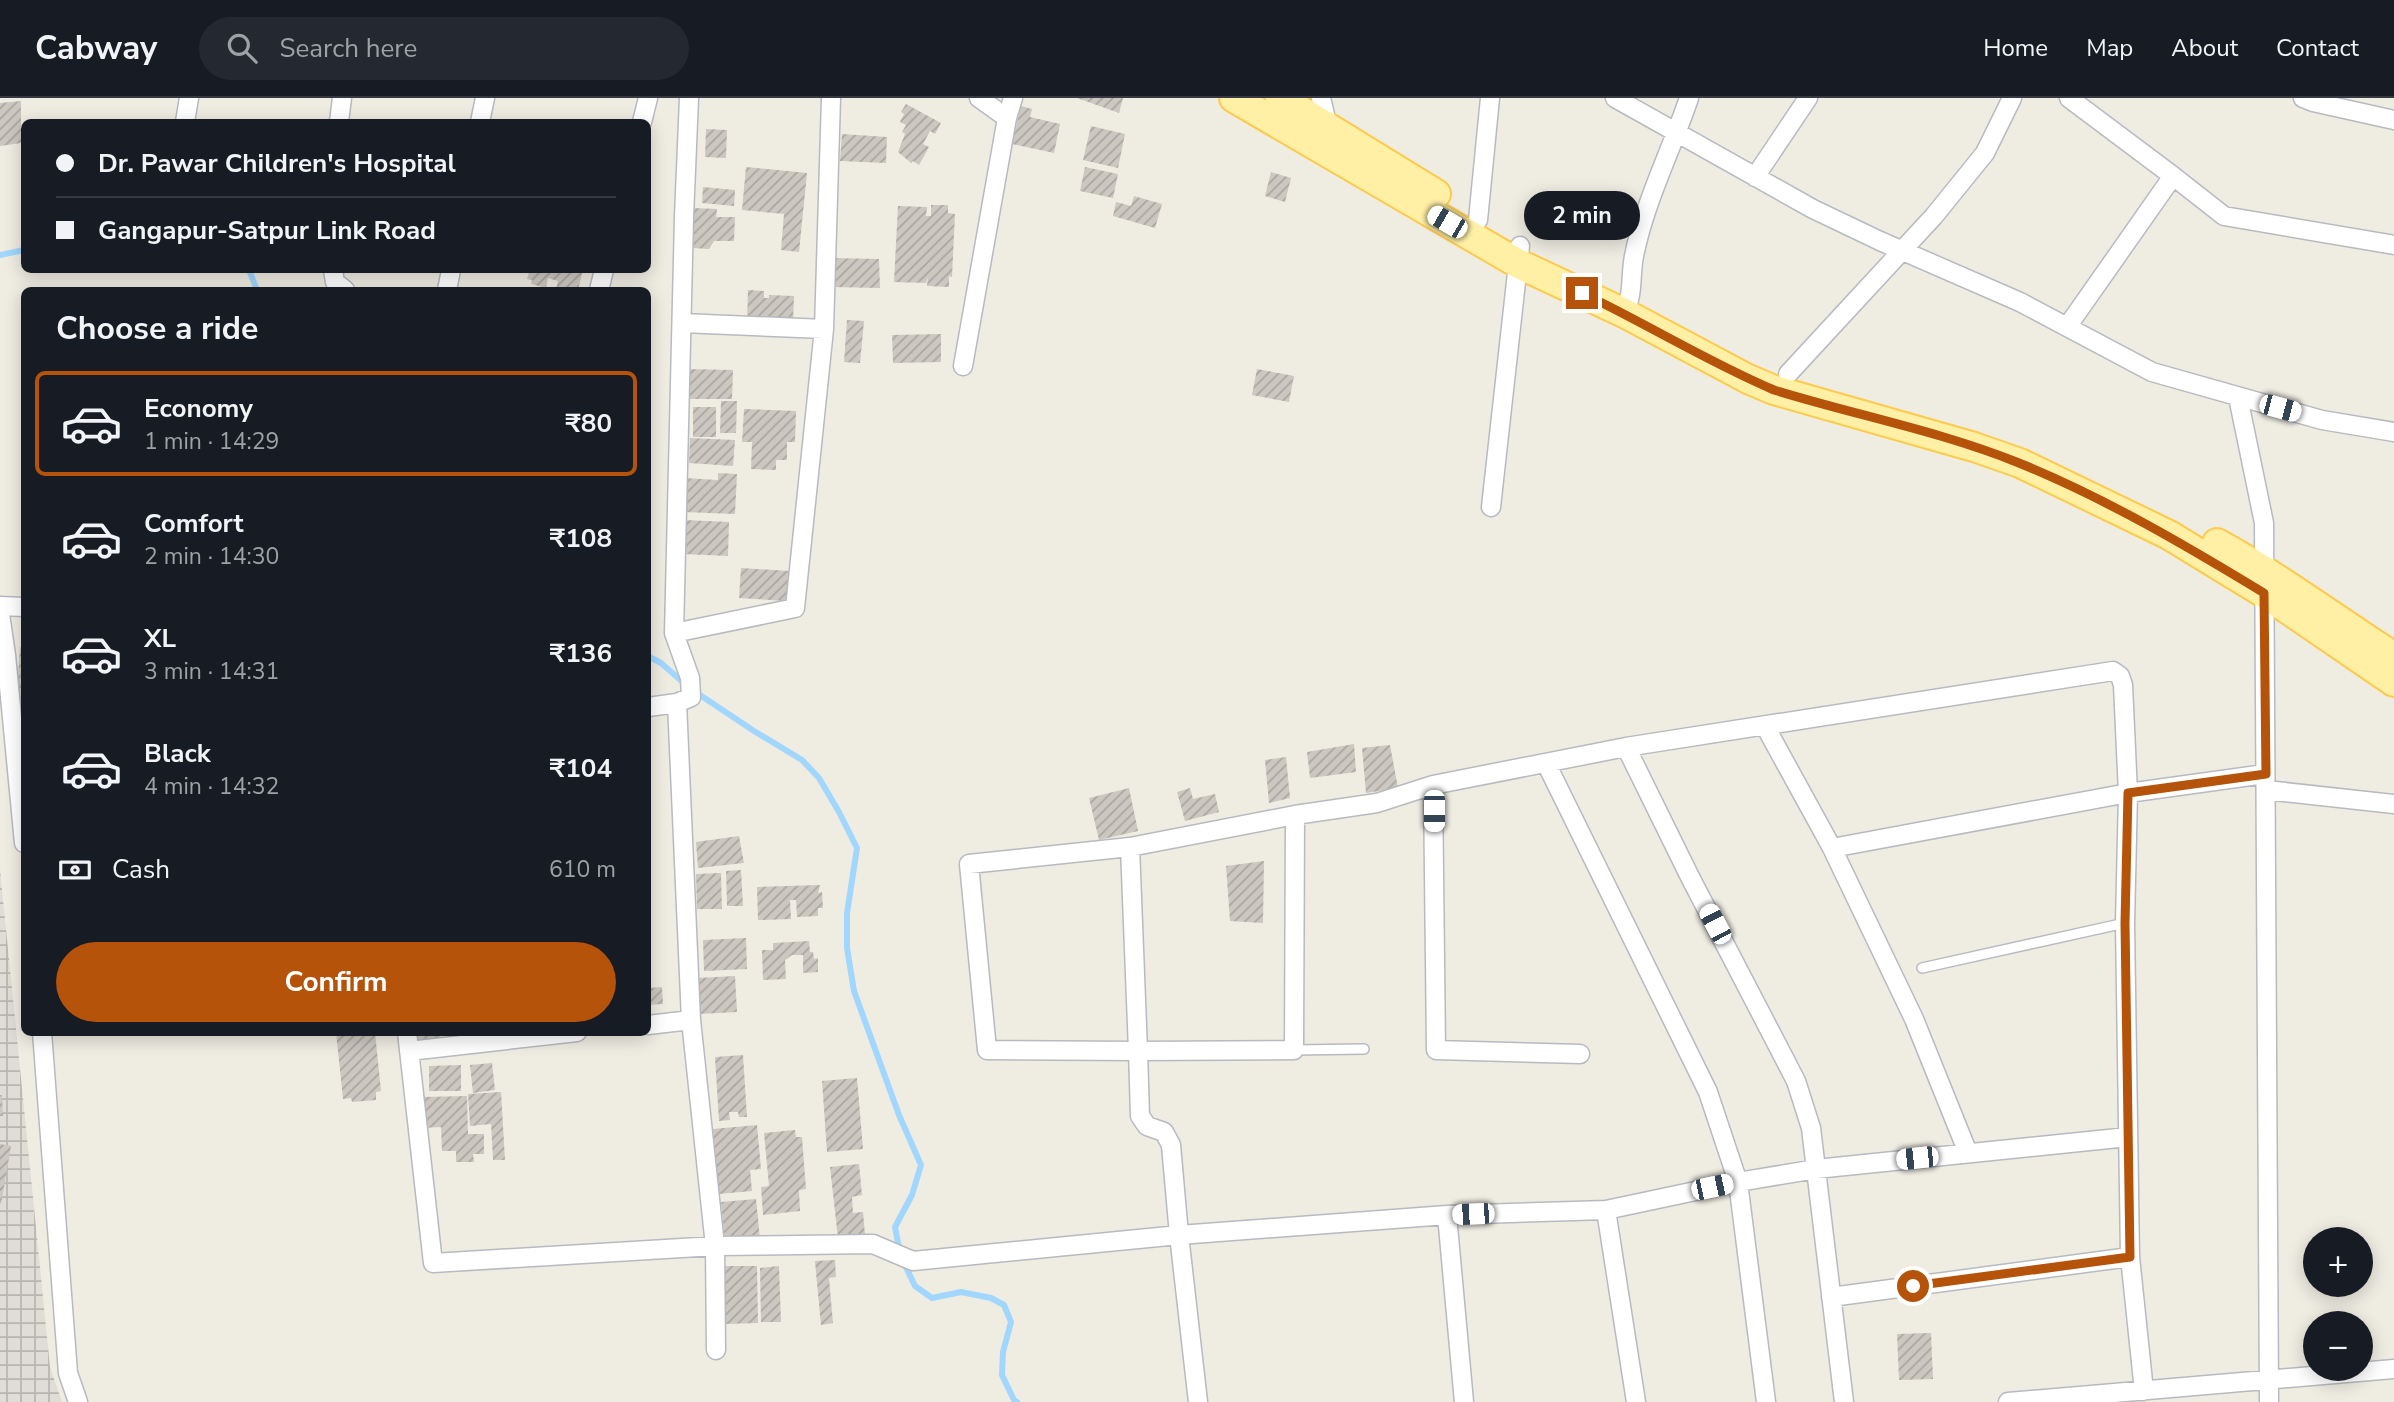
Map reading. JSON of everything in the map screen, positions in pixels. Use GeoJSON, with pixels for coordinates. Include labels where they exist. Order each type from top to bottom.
{"type":"FeatureCollection","features":[{"type":"Feature","properties":{"kind":"main road"},"geometry":{"type":"LineString","coordinates":[[1234,98],[1519,255],[1627,307],[1755,363],[2026,448],[2155,508],[2264,581],[2394,682]]}},
{"type":"Feature","properties":{"kind":"main road"},"geometry":{"type":"LineString","coordinates":[[1280,98],[1478,220],[1519,255]]}},
{"type":"Feature","properties":{"kind":"main road"},"geometry":{"type":"LineString","coordinates":[[1627,307],[1748,379],[1774,390],[1974,447],[2020,463],[2264,581],[2330,616],[2394,657]]}},
{"type":"Feature","properties":{"kind":"street"},"geometry":{"type":"LineString","coordinates":[[186,119],[189,98]]}},
{"type":"Feature","properties":{"kind":"street"},"geometry":{"type":"LineString","coordinates":[[339,119],[342,98]]}},
{"type":"Feature","properties":{"kind":"street"},"geometry":{"type":"LineString","coordinates":[[481,119],[485,98]]}},
{"type":"Feature","properties":{"kind":"street"},"geometry":{"type":"LineString","coordinates":[[643,119],[648,98]]}},
{"type":"Feature","properties":{"kind":"street"},"geometry":{"type":"LineString","coordinates":[[689,98],[674,633],[690,678],[684,700],[691,1020],[715,1246],[716,1350]]}},
{"type":"Feature","properties":{"kind":"street"},"geometry":{"type":"LineString","coordinates":[[674,633],[795,608],[824,329],[831,98]]}},
{"type":"Feature","properties":{"kind":"street"},"geometry":{"type":"LineString","coordinates":[[979,98],[1007,118]]}},
{"type":"Feature","properties":{"kind":"street"},"geometry":{"type":"LineString","coordinates":[[963,366],[1007,118],[1013,98]]}},
{"type":"Feature","properties":{"kind":"street"},"geometry":{"type":"LineString","coordinates":[[1321,98],[1328,127]]}},
{"type":"Feature","properties":{"kind":"street"},"geometry":{"type":"LineString","coordinates":[[1478,220],[1490,98]]}},
{"type":"Feature","properties":{"kind":"street"},"geometry":{"type":"LineString","coordinates":[[1615,98],[1812,209],[2020,302],[2152,372],[2322,420],[2394,432]]}},
{"type":"Feature","properties":{"kind":"street"},"geometry":{"type":"LineString","coordinates":[[1627,307],[1633,256],[1659,173],[1689,98]]}},
{"type":"Feature","properties":{"kind":"street"},"geometry":{"type":"LineString","coordinates":[[1755,177],[1808,98]]}},
{"type":"Feature","properties":{"kind":"street"},"geometry":{"type":"LineString","coordinates":[[1788,374],[1934,216],[1985,153],[2012,98]]}},
{"type":"Feature","properties":{"kind":"street"},"geometry":{"type":"LineString","coordinates":[[2069,98],[2224,216],[2394,245]]}},
{"type":"Feature","properties":{"kind":"street"},"geometry":{"type":"LineString","coordinates":[[2303,98],[2312,102],[2371,106],[2394,120]]}},
{"type":"Feature","properties":{"kind":"street"},"geometry":{"type":"LineString","coordinates":[[2067,327],[2173,176]]}},
{"type":"Feature","properties":{"kind":"street"},"geometry":{"type":"LineString","coordinates":[[1491,507],[1519,255]]}},
{"type":"Feature","properties":{"kind":"street"},"geometry":{"type":"LineString","coordinates":[[682,323],[824,329]]}},
{"type":"Feature","properties":{"kind":"street"},"geometry":{"type":"LineString","coordinates":[[2238,397],[2264,523],[2269,1402]]}},
{"type":"Feature","properties":{"kind":"street"},"geometry":{"type":"LineString","coordinates":[[0,606],[21,607]]}},
{"type":"Feature","properties":{"kind":"street"},"geometry":{"type":"LineString","coordinates":[[0,614],[21,796]]}},
{"type":"Feature","properties":{"kind":"street"},"geometry":{"type":"LineString","coordinates":[[1295,815],[1294,1049],[987,1050],[970,864],[1130,847],[1295,815],[1377,803],[1433,785],[1626,747],[2113,671],[2120,676],[2123,685],[2128,793],[2125,923],[2130,1257],[2144,1391]]}},
{"type":"Feature","properties":{"kind":"street"},"geometry":{"type":"LineString","coordinates":[[651,706],[684,700]]}},
{"type":"Feature","properties":{"kind":"street"},"geometry":{"type":"LineString","coordinates":[[1765,726],[1832,848],[1925,1045],[1968,1153]]}},
{"type":"Feature","properties":{"kind":"street"},"geometry":{"type":"LineString","coordinates":[[1626,747],[1796,1081],[1811,1128],[1844,1402]]}},
{"type":"Feature","properties":{"kind":"street"},"geometry":{"type":"LineString","coordinates":[[1546,763],[1708,1092],[1738,1182],[1766,1402]]}},
{"type":"Feature","properties":{"kind":"street"},"geometry":{"type":"LineString","coordinates":[[1832,848],[2128,793],[2266,782],[2394,804]]}},
{"type":"Feature","properties":{"kind":"street"},"geometry":{"type":"LineString","coordinates":[[1433,785],[1436,1050],[1580,1054]]}},
{"type":"Feature","properties":{"kind":"street"},"geometry":{"type":"LineString","coordinates":[[1130,847],[1140,1116],[1147,1126],[1164,1132],[1171,1145],[1198,1402]]}},
{"type":"Feature","properties":{"kind":"street"},"geometry":{"type":"LineString","coordinates":[[651,1025],[691,1020]]}},
{"type":"Feature","properties":{"kind":"street"},"geometry":{"type":"LineString","coordinates":[[42,1036],[68,1373],[78,1402]]}},
{"type":"Feature","properties":{"kind":"street"},"geometry":{"type":"LineString","coordinates":[[407,1036],[433,1263],[715,1246],[873,1244],[912,1261],[1447,1215],[1606,1210],[1738,1182],[1816,1169],[2128,1138]]}},
{"type":"Feature","properties":{"kind":"street"},"geometry":{"type":"LineString","coordinates":[[409,1051],[542,1036]]}},
{"type":"Feature","properties":{"kind":"street"},"geometry":{"type":"LineString","coordinates":[[1606,1210],[1636,1402]]}},
{"type":"Feature","properties":{"kind":"street"},"geometry":{"type":"LineString","coordinates":[[1447,1215],[1464,1402]]}},
{"type":"Feature","properties":{"kind":"street"},"geometry":{"type":"LineString","coordinates":[[1831,1297],[2130,1257]]}},
{"type":"Feature","properties":{"kind":"street"},"geometry":{"type":"LineString","coordinates":[[2008,1402],[2394,1369]]}},
{"type":"Feature","properties":{"kind":"lane"},"geometry":{"type":"LineString","coordinates":[[1922,968],[2125,923]]}},
{"type":"Feature","properties":{"kind":"lane"},"geometry":{"type":"LineString","coordinates":[[1294,1049],[1364,1049]]}},
{"type":"Feature","properties":{"kind":"shaded area"},"geometry":{"type":"Polygon","coordinates":[[[0,869],[50,1367],[62,1402],[0,1402],[0,869]]]}},
{"type":"Feature","properties":{"kind":"building"},"geometry":{"type":"Polygon","coordinates":[[[1077,98],[1123,98],[1119,113],[1077,98]]]}},
{"type":"Feature","properties":{"kind":"building"},"geometry":{"type":"Polygon","coordinates":[[[21,101],[21,143],[0,146],[0,103],[21,101]]]}},
{"type":"Feature","properties":{"kind":"building"},"geometry":{"type":"Polygon","coordinates":[[[906,104],[941,123],[935,134],[930,131],[923,144],[929,147],[919,165],[913,161],[911,163],[898,152],[905,134],[902,132],[906,125],[900,122],[904,114],[901,112],[906,104]]]}},
{"type":"Feature","properties":{"kind":"building"},"geometry":{"type":"Polygon","coordinates":[[[1021,106],[1032,109],[1030,117],[1060,124],[1054,153],[1012,144],[1021,106]]]}},
{"type":"Feature","properties":{"kind":"building"},"geometry":{"type":"Polygon","coordinates":[[[1091,126],[1125,134],[1118,168],[1083,160],[1091,126]]]}},
{"type":"Feature","properties":{"kind":"building"},"geometry":{"type":"Polygon","coordinates":[[[706,129],[727,130],[726,158],[705,157],[706,129]]]}},
{"type":"Feature","properties":{"kind":"building"},"geometry":{"type":"Polygon","coordinates":[[[842,134],[887,137],[886,163],[840,161],[842,134]]]}},
{"type":"Feature","properties":{"kind":"building"},"geometry":{"type":"Polygon","coordinates":[[[746,167],[807,173],[799,252],[781,250],[784,214],[742,210],[746,167]]]}},
{"type":"Feature","properties":{"kind":"building"},"geometry":{"type":"Polygon","coordinates":[[[1085,167],[1118,174],[1113,198],[1080,191],[1085,167]]]}},
{"type":"Feature","properties":{"kind":"building"},"geometry":{"type":"Polygon","coordinates":[[[1271,172],[1291,178],[1285,202],[1265,196],[1271,172]]]}},
{"type":"Feature","properties":{"kind":"building"},"geometry":{"type":"Polygon","coordinates":[[[703,187],[735,190],[734,206],[702,203],[703,187]]]}},
{"type":"Feature","properties":{"kind":"building"},"geometry":{"type":"Polygon","coordinates":[[[1134,196],[1162,204],[1155,228],[1113,216],[1116,202],[1131,206],[1134,196]]]}},
{"type":"Feature","properties":{"kind":"building"},"geometry":{"type":"Polygon","coordinates":[[[931,205],[948,205],[948,213],[955,214],[952,277],[949,276],[949,287],[927,286],[928,277],[926,283],[894,282],[898,206],[927,207],[926,216],[931,216],[931,205]]]}},
{"type":"Feature","properties":{"kind":"building"},"geometry":{"type":"Polygon","coordinates":[[[694,208],[717,209],[716,217],[735,217],[734,241],[714,241],[709,249],[693,248],[694,208]]]}},
{"type":"Feature","properties":{"kind":"building"},"geometry":{"type":"Polygon","coordinates":[[[832,258],[879,259],[880,288],[832,287],[832,258]]]}},
{"type":"Feature","properties":{"kind":"building"},"geometry":{"type":"Polygon","coordinates":[[[529,273],[582,273],[579,287],[556,287],[558,281],[548,278],[546,287],[542,287],[531,284],[532,280],[527,279],[529,273]]]}},
{"type":"Feature","properties":{"kind":"building"},"geometry":{"type":"Polygon","coordinates":[[[748,290],[764,291],[764,298],[769,298],[769,295],[794,296],[793,324],[769,323],[769,317],[763,317],[763,323],[747,322],[748,290]]]}},
{"type":"Feature","properties":{"kind":"building"},"geometry":{"type":"Polygon","coordinates":[[[847,320],[864,321],[860,363],[844,362],[847,320]]]}},
{"type":"Feature","properties":{"kind":"building"},"geometry":{"type":"Polygon","coordinates":[[[941,334],[941,362],[893,363],[892,335],[941,334]]]}},
{"type":"Feature","properties":{"kind":"building"},"geometry":{"type":"Polygon","coordinates":[[[685,369],[733,370],[732,399],[685,399],[685,369]]]}},
{"type":"Feature","properties":{"kind":"building"},"geometry":{"type":"Polygon","coordinates":[[[1257,369],[1294,376],[1289,402],[1252,395],[1257,369]]]}},
{"type":"Feature","properties":{"kind":"building"},"geometry":{"type":"Polygon","coordinates":[[[721,401],[737,401],[736,433],[720,433],[721,401]]]}},
{"type":"Feature","properties":{"kind":"building"},"geometry":{"type":"Polygon","coordinates":[[[693,407],[716,407],[716,437],[693,437],[693,407]]]}},
{"type":"Feature","properties":{"kind":"building"},"geometry":{"type":"Polygon","coordinates":[[[744,409],[796,411],[795,442],[787,442],[787,460],[776,460],[776,470],[751,469],[752,442],[742,442],[744,409]]]}},
{"type":"Feature","properties":{"kind":"building"},"geometry":{"type":"Polygon","coordinates":[[[690,438],[735,440],[733,466],[689,463],[690,438]]]}},
{"type":"Feature","properties":{"kind":"building"},"geometry":{"type":"Polygon","coordinates":[[[718,473],[737,474],[735,514],[683,512],[685,478],[718,480],[718,473]]]}},
{"type":"Feature","properties":{"kind":"building"},"geometry":{"type":"Polygon","coordinates":[[[684,520],[729,522],[728,556],[683,554],[684,520]]]}},
{"type":"Feature","properties":{"kind":"building"},"geometry":{"type":"Polygon","coordinates":[[[741,568],[789,571],[788,601],[739,598],[741,568]]]}},
{"type":"Feature","properties":{"kind":"building"},"geometry":{"type":"Polygon","coordinates":[[[20,647],[21,704],[16,703],[20,647]]]}},
{"type":"Feature","properties":{"kind":"building"},"geometry":{"type":"Polygon","coordinates":[[[1354,744],[1356,772],[1310,778],[1307,752],[1354,744]]]}},
{"type":"Feature","properties":{"kind":"building"},"geometry":{"type":"Polygon","coordinates":[[[1390,745],[1398,788],[1366,793],[1362,748],[1390,745]]]}},
{"type":"Feature","properties":{"kind":"building"},"geometry":{"type":"Polygon","coordinates":[[[1286,757],[1290,798],[1269,803],[1265,760],[1286,757]]]}},
{"type":"Feature","properties":{"kind":"building"},"geometry":{"type":"Polygon","coordinates":[[[1129,788],[1138,831],[1099,840],[1089,798],[1129,788]]]}},
{"type":"Feature","properties":{"kind":"building"},"geometry":{"type":"Polygon","coordinates":[[[1190,788],[1193,799],[1215,794],[1219,812],[1185,821],[1177,792],[1190,788]]]}},
{"type":"Feature","properties":{"kind":"building"},"geometry":{"type":"Polygon","coordinates":[[[739,836],[744,863],[698,868],[696,842],[739,836]]]}},
{"type":"Feature","properties":{"kind":"building"},"geometry":{"type":"Polygon","coordinates":[[[1264,861],[1263,923],[1230,921],[1226,866],[1264,861]]]}},
{"type":"Feature","properties":{"kind":"building"},"geometry":{"type":"Polygon","coordinates":[[[741,870],[743,906],[727,906],[726,871],[741,870]]]}},
{"type":"Feature","properties":{"kind":"building"},"geometry":{"type":"Polygon","coordinates":[[[721,873],[722,909],[697,909],[696,874],[721,873]]]}},
{"type":"Feature","properties":{"kind":"building"},"geometry":{"type":"Polygon","coordinates":[[[820,885],[818,893],[822,892],[823,908],[818,908],[818,916],[797,917],[796,900],[790,900],[791,919],[758,920],[757,887],[820,885]]]}},
{"type":"Feature","properties":{"kind":"building"},"geometry":{"type":"Polygon","coordinates":[[[746,938],[747,969],[704,971],[703,940],[746,938]]]}},
{"type":"Feature","properties":{"kind":"building"},"geometry":{"type":"Polygon","coordinates":[[[809,941],[810,952],[813,952],[814,959],[818,958],[818,972],[803,973],[803,955],[792,955],[785,960],[786,979],[763,980],[762,950],[773,950],[773,943],[809,941]]]}},
{"type":"Feature","properties":{"kind":"building"},"geometry":{"type":"Polygon","coordinates":[[[735,976],[737,1012],[700,1014],[698,978],[735,976]]]}},
{"type":"Feature","properties":{"kind":"building"},"geometry":{"type":"Polygon","coordinates":[[[662,987],[663,1004],[651,1005],[651,988],[662,987]]]}},
{"type":"Feature","properties":{"kind":"building"},"geometry":{"type":"Polygon","coordinates":[[[336,1036],[375,1036],[381,1091],[376,1092],[376,1100],[352,1102],[351,1098],[343,1099],[336,1036]]]}},
{"type":"Feature","properties":{"kind":"building"},"geometry":{"type":"Polygon","coordinates":[[[414,1036],[440,1036],[441,1044],[415,1042],[414,1036]]]}},
{"type":"Feature","properties":{"kind":"building"},"geometry":{"type":"Polygon","coordinates":[[[743,1055],[747,1117],[739,1117],[738,1112],[729,1112],[730,1120],[719,1121],[715,1057],[743,1055]]]}},
{"type":"Feature","properties":{"kind":"building"},"geometry":{"type":"Polygon","coordinates":[[[492,1063],[495,1090],[473,1093],[470,1065],[492,1063]]]}},
{"type":"Feature","properties":{"kind":"building"},"geometry":{"type":"Polygon","coordinates":[[[461,1065],[461,1091],[429,1091],[429,1066],[461,1065]]]}},
{"type":"Feature","properties":{"kind":"building"},"geometry":{"type":"Polygon","coordinates":[[[857,1078],[863,1149],[827,1152],[822,1081],[857,1078]]]}},
{"type":"Feature","properties":{"kind":"building"},"geometry":{"type":"Polygon","coordinates":[[[501,1092],[505,1160],[493,1160],[491,1124],[470,1126],[468,1094],[501,1092]]]}},
{"type":"Feature","properties":{"kind":"building"},"geometry":{"type":"Polygon","coordinates":[[[2,1095],[3,1116],[0,1116],[2,1095]]]}},
{"type":"Feature","properties":{"kind":"building"},"geometry":{"type":"Polygon","coordinates":[[[467,1096],[468,1134],[484,1134],[484,1154],[473,1154],[474,1162],[456,1162],[456,1151],[442,1151],[441,1127],[423,1128],[422,1097],[467,1096]]]}},
{"type":"Feature","properties":{"kind":"building"},"geometry":{"type":"Polygon","coordinates":[[[757,1125],[761,1169],[750,1170],[752,1191],[719,1194],[713,1129],[757,1125]]]}},
{"type":"Feature","properties":{"kind":"building"},"geometry":{"type":"Polygon","coordinates":[[[795,1130],[796,1137],[802,1137],[806,1189],[799,1190],[800,1211],[763,1215],[761,1187],[769,1186],[764,1133],[795,1130]]]}},
{"type":"Feature","properties":{"kind":"building"},"geometry":{"type":"Polygon","coordinates":[[[0,1144],[11,1146],[1,1204],[0,1204],[0,1144]]]}},
{"type":"Feature","properties":{"kind":"building"},"geometry":{"type":"Polygon","coordinates":[[[859,1164],[862,1195],[852,1197],[853,1213],[863,1212],[865,1235],[838,1238],[830,1167],[859,1164]]]}},
{"type":"Feature","properties":{"kind":"building"},"geometry":{"type":"Polygon","coordinates":[[[756,1199],[760,1239],[725,1242],[721,1202],[756,1199]]]}},
{"type":"Feature","properties":{"kind":"building"},"geometry":{"type":"Polygon","coordinates":[[[835,1260],[836,1277],[829,1278],[833,1323],[821,1325],[815,1261],[835,1260]]]}},
{"type":"Feature","properties":{"kind":"building"},"geometry":{"type":"Polygon","coordinates":[[[725,1266],[757,1266],[758,1323],[725,1324],[725,1266]]]}},
{"type":"Feature","properties":{"kind":"building"},"geometry":{"type":"Polygon","coordinates":[[[779,1266],[781,1322],[761,1322],[760,1268],[779,1266]]]}},
{"type":"Feature","properties":{"kind":"building"},"geometry":{"type":"Polygon","coordinates":[[[1931,1333],[1933,1379],[1899,1380],[1897,1334],[1931,1333]]]}},
{"type":"Feature","properties":{"kind":"waterway"},"geometry":{"type":"LineString","coordinates":[[0,255],[21,251]]}},
{"type":"Feature","properties":{"kind":"waterway"},"geometry":{"type":"LineString","coordinates":[[250,273],[256,287]]}},
{"type":"Feature","properties":{"kind":"waterway"},"geometry":{"type":"LineString","coordinates":[[651,658],[685,684]]}},
{"type":"Feature","properties":{"kind":"waterway"},"geometry":{"type":"LineString","coordinates":[[694,691],[802,760],[819,778],[857,848],[847,913],[847,948],[854,991],[899,1115],[921,1165],[912,1195],[895,1227],[900,1253]]}},
{"type":"Feature","properties":{"kind":"waterway"},"geometry":{"type":"LineString","coordinates":[[904,1263],[915,1286],[932,1298],[961,1292],[991,1298],[1004,1305],[1011,1322],[1003,1352],[1002,1375],[1017,1402]]}},
{"type":"Feature","properties":{"kind":"route"},"geometry":{"type":"LineString","coordinates":[[1582,293],[1774,390],[1974,447],[2020,463],[2169,535],[2264,593],[2266,774],[2128,793],[2125,923],[2130,1257],[1913,1286]]}}]}
